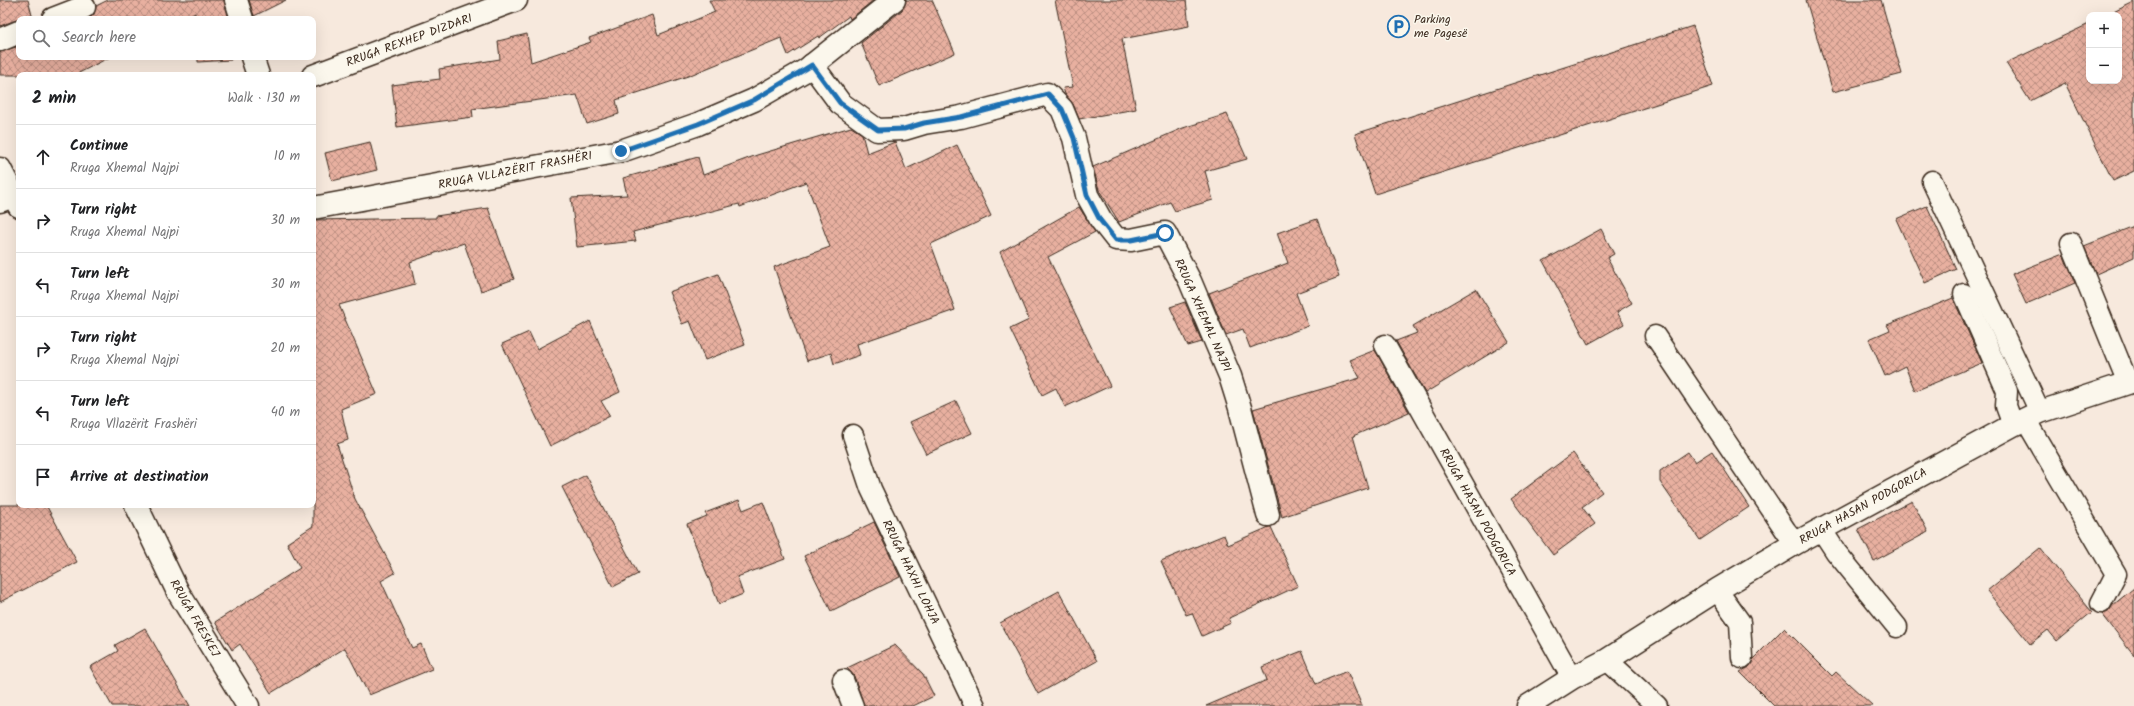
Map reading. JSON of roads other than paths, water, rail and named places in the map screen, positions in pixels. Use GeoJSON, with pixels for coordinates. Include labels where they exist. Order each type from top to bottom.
{"type":"FeatureCollection","features":[{"type":"Feature","properties":{"kind":"street"},"geometry":{"type":"LineString","coordinates":[[236,0],[241,16]]}},
{"type":"Feature","properties":{"kind":"street","name":"RRUGA VLLAZËRIT FRASHËRI"},"geometry":{"type":"LineString","coordinates":[[316,207],[621,151],[698,124],[754,100],[812,65],[894,0]]}},
{"type":"Feature","properties":{"kind":"street","name":"RRUGA REXHEP DIZDARI"},"geometry":{"type":"LineString","coordinates":[[316,75],[508,2]]}},
{"type":"Feature","properties":{"kind":"street"},"geometry":{"type":"LineString","coordinates":[[61,16],[84,7]]}},
{"type":"Feature","properties":{"kind":"street"},"geometry":{"type":"LineString","coordinates":[[0,40],[16,33]]}},
{"type":"Feature","properties":{"kind":"street"},"geometry":{"type":"LineString","coordinates":[[253,60],[257,72]]}},
{"type":"Feature","properties":{"kind":"street","name":"RRUGA XHEMAL NAJPI"},"geometry":{"type":"LineString","coordinates":[[812,65],[840,103],[878,130],[904,129],[924,123],[961,117],[1048,94],[1062,109],[1074,138],[1087,195],[1100,220],[1116,240],[1131,240],[1165,233],[1172,246],[1190,281],[1230,376],[1240,408],[1268,515]]}},
{"type":"Feature","properties":{"kind":"street"},"geometry":{"type":"LineString","coordinates":[[0,169],[13,199]]}},
{"type":"Feature","properties":{"kind":"street","name":"RRUGA HASAN PODGORICA"},"geometry":{"type":"LineString","coordinates":[[1528,706],[1572,678],[1607,660],[1717,590],[1821,529],[2026,419],[2131,382]]}},
{"type":"Feature","properties":{"kind":"street","name":"RRUGA FRESKEJ"},"geometry":{"type":"LineString","coordinates":[[137,508],[178,592],[248,706]]}},
{"type":"Feature","properties":{"kind":"lane"},"geometry":{"type":"LineString","coordinates":[[1932,181],[2026,419],[2116,574],[2101,603]]}},
{"type":"Feature","properties":{"kind":"lane"},"geometry":{"type":"LineString","coordinates":[[2071,243],[2131,382]]}},
{"type":"Feature","properties":{"kind":"lane"},"geometry":{"type":"LineString","coordinates":[[1964,294],[2007,391],[2006,406],[2026,419]]}},
{"type":"Feature","properties":{"kind":"lane"},"geometry":{"type":"LineString","coordinates":[[1656,336],[1786,531],[1796,543]]}},
{"type":"Feature","properties":{"kind":"lane","name":"RRUGA HASAN PODGORICA"},"geometry":{"type":"LineString","coordinates":[[1385,345],[1572,678]]}},
{"type":"Feature","properties":{"kind":"lane","name":"RRUGA HAXHI LOHJA"},"geometry":{"type":"LineString","coordinates":[[853,435],[871,489],[975,706]]}},
{"type":"Feature","properties":{"kind":"lane"},"geometry":{"type":"LineString","coordinates":[[1821,529],[1836,552],[1897,626]]}},
{"type":"Feature","properties":{"kind":"lane"},"geometry":{"type":"LineString","coordinates":[[1717,590],[1740,622],[1742,658]]}},
{"type":"Feature","properties":{"kind":"lane"},"geometry":{"type":"LineString","coordinates":[[1607,660],[1656,706]]}},
{"type":"Feature","properties":{"kind":"lane"},"geometry":{"type":"LineString","coordinates":[[843,680],[853,706]]}},
{"type":"Feature","properties":{"kind":"place","name":"Parking me Pagesë"},"geometry":{"type":"Point","coordinates":[1399,26]}}]}
